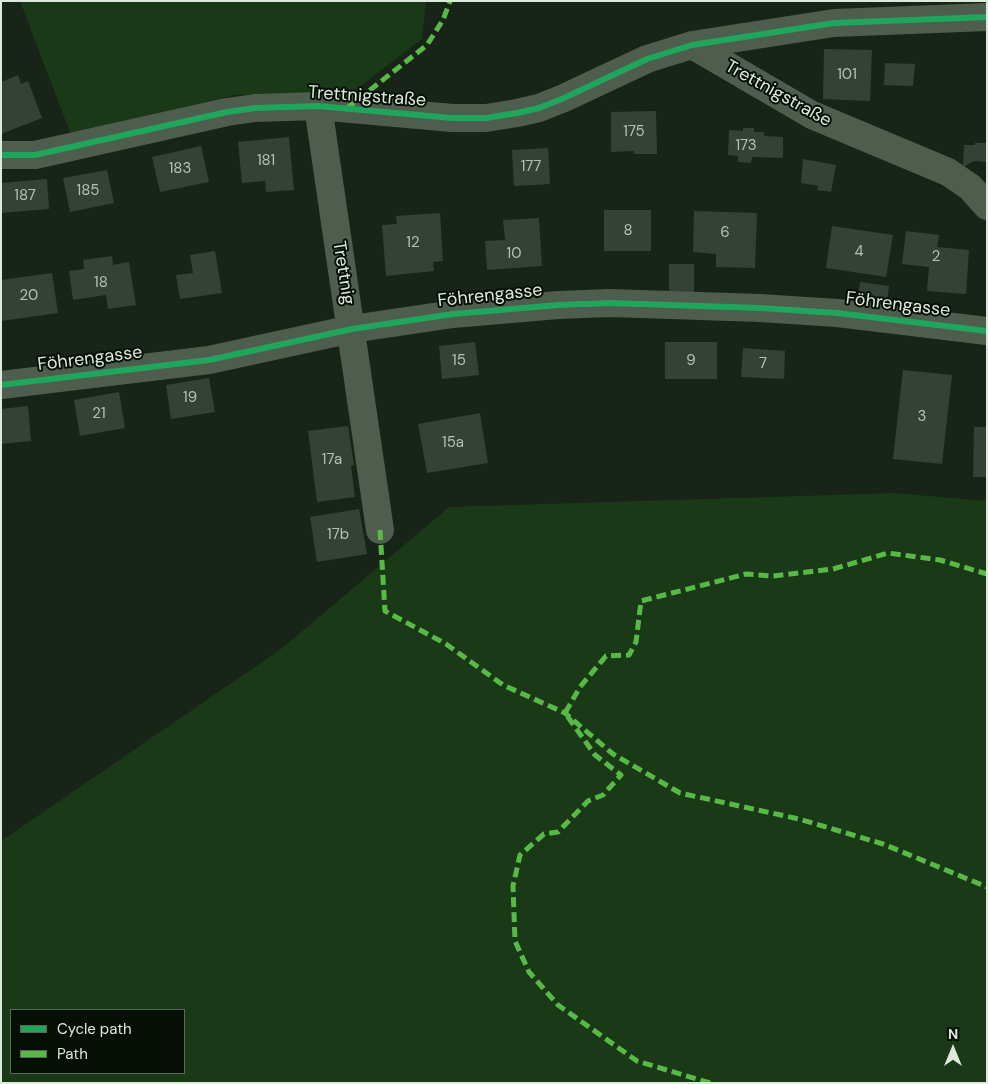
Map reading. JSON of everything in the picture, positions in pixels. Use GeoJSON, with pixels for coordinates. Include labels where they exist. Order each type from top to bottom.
{"type":"FeatureCollection","features":[{"type":"Feature","properties":{"kind":"street"},"geometry":{"type":"LineString","coordinates":[[692,46],[834,23],[987,16]]}},
{"type":"Feature","properties":{"kind":"street","name":"Trettnigstraße"},"geometry":{"type":"LineString","coordinates":[[1,155],[35,155],[227,112],[255,108],[318,106],[452,118],[486,118],[539,108],[647,59],[692,46],[812,115],[948,172],[970,187],[987,206]]}},
{"type":"Feature","properties":{"kind":"street","name":"Trettnig"},"geometry":{"type":"LineString","coordinates":[[318,106],[380,530]]}},
{"type":"Feature","properties":{"kind":"street","name":"Föhrengasse"},"geometry":{"type":"LineString","coordinates":[[1,385],[208,360],[352,329],[453,314],[517,307],[610,303],[760,308],[837,313],[987,331]]}},
{"type":"Feature","properties":{"kind":"green space"},"geometry":{"type":"Polygon","coordinates":[[[20,1],[426,1],[422,39],[353,92],[235,95],[71,135],[20,1]]]}},
{"type":"Feature","properties":{"kind":"green space"},"geometry":{"type":"Polygon","coordinates":[[[894,493],[987,501],[987,1083],[1,1083],[1,841],[281,649],[449,507],[894,493]]]}},
{"type":"Feature","properties":{"kind":"building"},"geometry":{"type":"Polygon","coordinates":[[[824,49],[872,50],[870,101],[823,99],[824,49]]]}},
{"type":"Feature","properties":{"kind":"building"},"geometry":{"type":"Polygon","coordinates":[[[885,63],[915,64],[913,86],[884,85],[885,63]]]}},
{"type":"Feature","properties":{"kind":"building"},"geometry":{"type":"Polygon","coordinates":[[[18,75],[21,84],[28,81],[42,118],[1,134],[1,82],[18,75]]]}},
{"type":"Feature","properties":{"kind":"building"},"geometry":{"type":"Polygon","coordinates":[[[656,111],[657,154],[634,154],[634,151],[611,152],[611,112],[656,111]]]}},
{"type":"Feature","properties":{"kind":"building"},"geometry":{"type":"Polygon","coordinates":[[[743,128],[754,128],[754,132],[764,132],[764,136],[783,137],[783,158],[752,157],[751,163],[738,162],[738,156],[728,155],[729,130],[743,131],[743,128]]]}},
{"type":"Feature","properties":{"kind":"building"},"geometry":{"type":"Polygon","coordinates":[[[289,137],[294,190],[266,192],[265,181],[242,183],[238,142],[289,137]]]}},
{"type":"Feature","properties":{"kind":"building"},"geometry":{"type":"Polygon","coordinates":[[[975,143],[987,143],[987,162],[974,161],[963,167],[964,145],[975,145],[975,143]]]}},
{"type":"Feature","properties":{"kind":"building"},"geometry":{"type":"Polygon","coordinates":[[[201,146],[209,182],[160,192],[152,157],[201,146]]]}},
{"type":"Feature","properties":{"kind":"building"},"geometry":{"type":"Polygon","coordinates":[[[548,148],[550,184],[514,186],[512,150],[548,148]]]}},
{"type":"Feature","properties":{"kind":"building"},"geometry":{"type":"Polygon","coordinates":[[[803,159],[836,165],[831,192],[817,190],[818,186],[801,183],[803,159]]]}},
{"type":"Feature","properties":{"kind":"building"},"geometry":{"type":"Polygon","coordinates":[[[107,170],[114,203],[70,212],[63,178],[107,170]]]}},
{"type":"Feature","properties":{"kind":"building"},"geometry":{"type":"Polygon","coordinates":[[[47,179],[49,209],[1,213],[1,183],[47,179]]]}},
{"type":"Feature","properties":{"kind":"building"},"geometry":{"type":"Polygon","coordinates":[[[604,210],[651,210],[651,251],[604,251],[604,210]]]}},
{"type":"Feature","properties":{"kind":"building"},"geometry":{"type":"Polygon","coordinates":[[[694,211],[757,213],[755,268],[716,267],[716,254],[693,252],[694,211]]]}},
{"type":"Feature","properties":{"kind":"building"},"geometry":{"type":"Polygon","coordinates":[[[440,213],[443,261],[433,262],[434,271],[386,276],[382,225],[397,224],[396,216],[440,213]]]}},
{"type":"Feature","properties":{"kind":"building"},"geometry":{"type":"Polygon","coordinates":[[[539,218],[542,266],[487,270],[485,241],[505,240],[503,220],[539,218]]]}},
{"type":"Feature","properties":{"kind":"building"},"geometry":{"type":"Polygon","coordinates":[[[832,226],[893,235],[886,277],[826,268],[832,226]]]}},
{"type":"Feature","properties":{"kind":"building"},"geometry":{"type":"Polygon","coordinates":[[[906,231],[939,235],[937,247],[969,250],[966,294],[927,291],[929,267],[902,264],[906,231]]]}},
{"type":"Feature","properties":{"kind":"building"},"geometry":{"type":"Polygon","coordinates":[[[215,251],[222,293],[180,299],[176,275],[193,273],[190,255],[215,251]]]}},
{"type":"Feature","properties":{"kind":"building"},"geometry":{"type":"Polygon","coordinates":[[[112,256],[113,265],[129,262],[136,305],[108,309],[106,295],[73,300],[69,271],[84,269],[83,260],[112,256]]]}},
{"type":"Feature","properties":{"kind":"building"},"geometry":{"type":"Polygon","coordinates":[[[669,264],[694,264],[694,295],[669,295],[669,264]]]}},
{"type":"Feature","properties":{"kind":"building"},"geometry":{"type":"Polygon","coordinates":[[[52,273],[58,313],[1,321],[1,280],[52,273]]]}},
{"type":"Feature","properties":{"kind":"building"},"geometry":{"type":"Polygon","coordinates":[[[860,282],[889,286],[886,308],[857,304],[860,282]]]}},
{"type":"Feature","properties":{"kind":"building"},"geometry":{"type":"Polygon","coordinates":[[[475,342],[479,375],[442,379],[439,346],[475,342]]]}},
{"type":"Feature","properties":{"kind":"building"},"geometry":{"type":"Polygon","coordinates":[[[665,342],[717,342],[717,379],[665,379],[665,342]]]}},
{"type":"Feature","properties":{"kind":"building"},"geometry":{"type":"Polygon","coordinates":[[[743,348],[785,351],[784,379],[741,377],[743,348]]]}},
{"type":"Feature","properties":{"kind":"building"},"geometry":{"type":"Polygon","coordinates":[[[903,370],[952,375],[942,464],[893,459],[903,370]]]}},
{"type":"Feature","properties":{"kind":"building"},"geometry":{"type":"Polygon","coordinates":[[[209,378],[215,412],[171,419],[166,385],[209,378]]]}},
{"type":"Feature","properties":{"kind":"building"},"geometry":{"type":"Polygon","coordinates":[[[119,392],[125,428],[80,436],[74,400],[119,392]]]}},
{"type":"Feature","properties":{"kind":"building"},"geometry":{"type":"Polygon","coordinates":[[[28,406],[31,441],[1,444],[1,409],[28,406]]]}},
{"type":"Feature","properties":{"kind":"building"},"geometry":{"type":"Polygon","coordinates":[[[480,413],[488,463],[427,473],[418,424],[480,413]]]}},
{"type":"Feature","properties":{"kind":"building"},"geometry":{"type":"Polygon","coordinates":[[[348,426],[354,465],[351,466],[355,497],[317,502],[308,431],[348,426]]]}},
{"type":"Feature","properties":{"kind":"building"},"geometry":{"type":"Polygon","coordinates":[[[974,427],[987,427],[987,477],[973,477],[974,427]]]}},
{"type":"Feature","properties":{"kind":"building"},"geometry":{"type":"Polygon","coordinates":[[[359,509],[367,554],[317,562],[310,517],[359,509]]]}},
{"type":"Feature","properties":{"kind":"marked path"},"geometry":{"type":"LineString","coordinates":[[346,109],[427,45],[443,20],[450,1]]}},
{"type":"Feature","properties":{"kind":"marked path"},"geometry":{"type":"LineString","coordinates":[[380,530],[385,611],[446,644],[503,685],[565,713],[613,754],[680,793],[799,819],[883,844],[987,887]]}},
{"type":"Feature","properties":{"kind":"marked path"},"geometry":{"type":"LineString","coordinates":[[710,1083],[637,1061],[558,1005],[529,972],[515,941],[513,886],[520,855],[544,834],[558,832],[588,801],[603,795],[621,775],[595,755],[565,713],[580,687],[606,656],[629,655],[636,642],[641,601],[746,574],[773,576],[833,569],[888,553],[940,560],[987,574]]}},
{"type":"Feature","properties":{"kind":"cycle path"},"geometry":{"type":"LineString","coordinates":[[1,155],[35,155],[227,112],[255,108],[318,106],[452,118],[486,118],[539,108],[647,59],[692,45],[834,23],[987,17]]}},
{"type":"Feature","properties":{"kind":"cycle path"},"geometry":{"type":"LineString","coordinates":[[1,385],[209,360],[352,329],[453,314],[558,305],[610,303],[760,308],[837,313],[987,331]]}}]}
